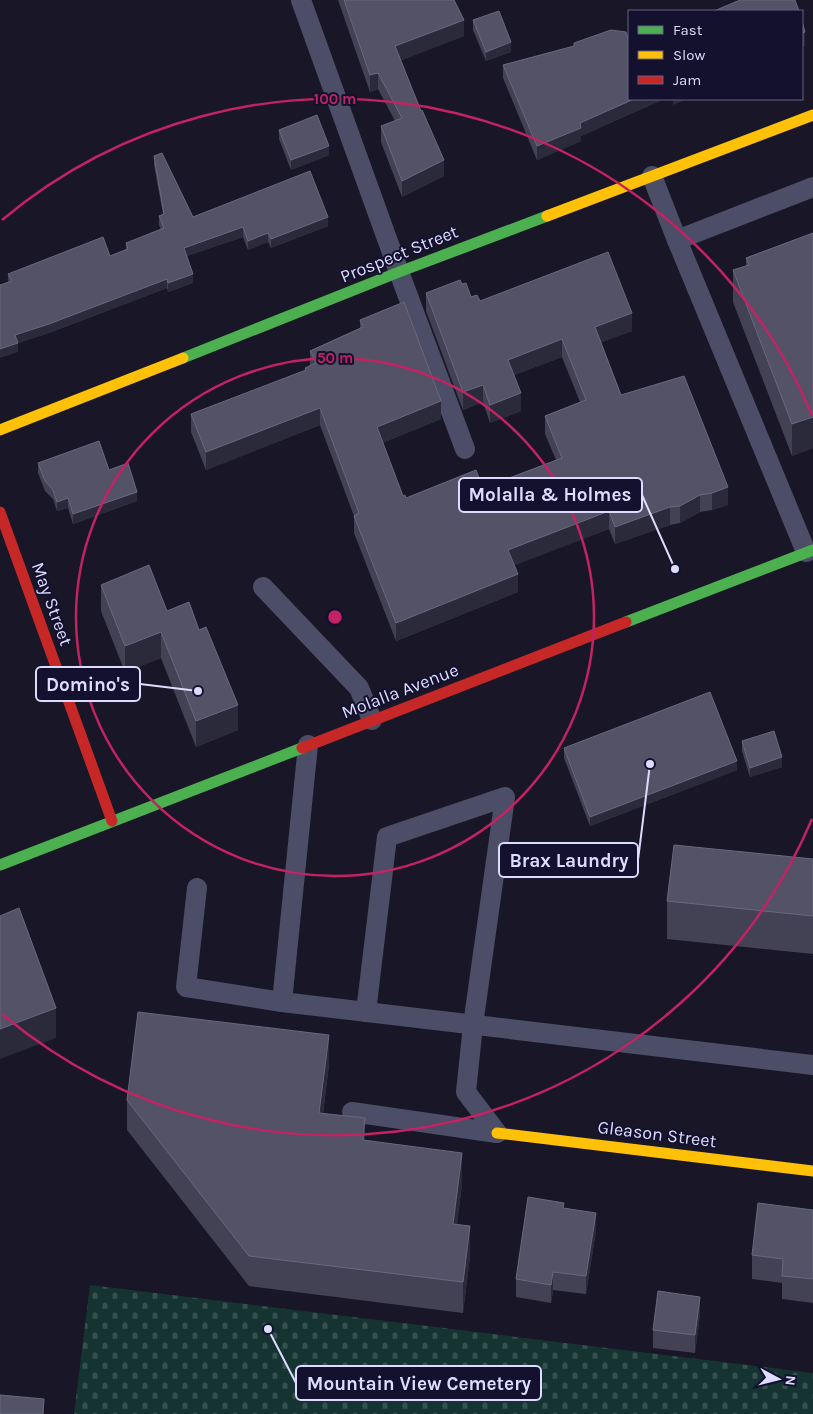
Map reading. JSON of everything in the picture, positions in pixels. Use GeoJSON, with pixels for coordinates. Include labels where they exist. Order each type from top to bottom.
{"type":"FeatureCollection","features":[{"type":"Feature","properties":{"kind":"street","name":"Prospect Street"},"geometry":{"type":"LineString","coordinates":[[0,430],[399,272],[813,115]]}},
{"type":"Feature","properties":{"kind":"street","name":"May Street"},"geometry":{"type":"LineString","coordinates":[[0,512],[112,821]]}},
{"type":"Feature","properties":{"kind":"street","name":"Molalla Avenue"},"geometry":{"type":"LineString","coordinates":[[0,865],[809,551]]}},
{"type":"Feature","properties":{"kind":"street","name":"Gleason Street"},"geometry":{"type":"LineString","coordinates":[[497,1133],[813,1171]]}},
{"type":"Feature","properties":{"kind":"lane"},"geometry":{"type":"LineString","coordinates":[[301,0],[465,449]]}},
{"type":"Feature","properties":{"kind":"lane"},"geometry":{"type":"LineString","coordinates":[[652,176],[677,240],[809,551]]}},
{"type":"Feature","properties":{"kind":"lane"},"geometry":{"type":"LineString","coordinates":[[677,240],[813,188]]}},
{"type":"Feature","properties":{"kind":"lane"},"geometry":{"type":"LineString","coordinates":[[263,587],[359,688],[372,720]]}},
{"type":"Feature","properties":{"kind":"lane"},"geometry":{"type":"LineString","coordinates":[[282,1002],[308,745]]}},
{"type":"Feature","properties":{"kind":"lane"},"geometry":{"type":"LineString","coordinates":[[366,1012],[387,837],[505,797],[466,1092],[497,1133]]}},
{"type":"Feature","properties":{"kind":"lane"},"geometry":{"type":"LineString","coordinates":[[197,888],[186,987],[282,1002],[813,1065]]}},
{"type":"Feature","properties":{"kind":"lane"},"geometry":{"type":"LineString","coordinates":[[352,1112],[497,1133]]}},
{"type":"Feature","properties":{"kind":"green space"},"geometry":{"type":"Polygon","coordinates":[[[90,1285],[813,1373],[813,1414],[74,1414],[90,1285]]]}},
{"type":"Feature","properties":{"kind":"building"},"geometry":{"type":"Polygon","coordinates":[[[344,0],[454,0],[464,20],[395,46],[421,111],[444,160],[402,181],[381,126],[402,118],[378,73],[370,75],[344,0]]]}},
{"type":"Feature","properties":{"kind":"building"},"geometry":{"type":"Polygon","coordinates":[[[740,0],[795,0],[799,10],[716,10],[740,0]]]}},
{"type":"Feature","properties":{"kind":"building"},"geometry":{"type":"Polygon","coordinates":[[[499,11],[511,42],[486,52],[473,20],[499,11]]]}},
{"type":"Feature","properties":{"kind":"building"},"geometry":{"type":"Polygon","coordinates":[[[611,30],[626,32],[628,38],[628,100],[632,100],[580,123],[581,128],[537,146],[503,65],[574,46],[574,43],[611,30]]]}},
{"type":"Feature","properties":{"kind":"building"},"geometry":{"type":"Polygon","coordinates":[[[317,115],[329,146],[291,160],[279,130],[317,115]]]}},
{"type":"Feature","properties":{"kind":"building"},"geometry":{"type":"Polygon","coordinates":[[[162,153],[193,217],[310,171],[328,217],[271,239],[268,233],[248,241],[243,227],[184,248],[193,274],[168,283],[167,279],[15,335],[18,343],[0,349],[0,285],[12,281],[8,274],[103,237],[110,256],[128,249],[126,243],[164,228],[159,216],[164,214],[154,156],[162,153]]]}},
{"type":"Feature","properties":{"kind":"building"},"geometry":{"type":"Polygon","coordinates":[[[813,233],[813,417],[792,424],[733,270],[749,265],[746,258],[813,233]]]}},
{"type":"Feature","properties":{"kind":"building"},"geometry":{"type":"Polygon","coordinates":[[[608,252],[632,313],[595,327],[621,395],[684,376],[728,487],[700,495],[680,506],[670,507],[615,527],[609,511],[508,550],[518,574],[396,623],[354,516],[359,513],[320,408],[206,452],[191,414],[306,370],[305,368],[316,363],[310,351],[363,327],[360,320],[404,302],[441,401],[377,427],[403,496],[405,495],[406,498],[476,470],[483,488],[562,458],[545,416],[586,400],[562,339],[508,360],[521,393],[490,405],[483,385],[463,392],[426,293],[460,280],[462,284],[466,283],[471,297],[477,295],[480,301],[608,252]]]}},
{"type":"Feature","properties":{"kind":"building"},"geometry":{"type":"Polygon","coordinates":[[[99,441],[109,470],[128,463],[137,492],[73,514],[68,498],[57,502],[53,490],[45,481],[38,463],[99,441]]]}},
{"type":"Feature","properties":{"kind":"building"},"geometry":{"type":"Polygon","coordinates":[[[149,565],[167,611],[189,602],[199,630],[206,627],[238,705],[196,721],[161,632],[125,646],[101,585],[149,565]]]}},
{"type":"Feature","properties":{"kind":"building"},"geometry":{"type":"Polygon","coordinates":[[[710,692],[737,761],[590,817],[564,748],[710,692]]]}},
{"type":"Feature","properties":{"kind":"building"},"geometry":{"type":"Polygon","coordinates":[[[774,731],[782,757],[750,768],[742,741],[774,731]]]}},
{"type":"Feature","properties":{"kind":"building"},"geometry":{"type":"Polygon","coordinates":[[[674,845],[813,859],[813,916],[667,901],[674,845]]]}},
{"type":"Feature","properties":{"kind":"building"},"geometry":{"type":"Polygon","coordinates":[[[19,908],[56,1008],[0,1029],[0,916],[19,908]]]}},
{"type":"Feature","properties":{"kind":"building"},"geometry":{"type":"Polygon","coordinates":[[[138,1012],[329,1035],[319,1113],[365,1118],[363,1140],[462,1153],[453,1224],[470,1226],[463,1282],[249,1256],[127,1100],[138,1012]]]}},
{"type":"Feature","properties":{"kind":"building"},"geometry":{"type":"Polygon","coordinates":[[[528,1197],[564,1203],[563,1208],[596,1213],[586,1276],[553,1272],[551,1285],[516,1279],[528,1197]]]}},
{"type":"Feature","properties":{"kind":"building"},"geometry":{"type":"Polygon","coordinates":[[[758,1203],[813,1210],[813,1279],[782,1276],[783,1259],[752,1255],[758,1203]]]}},
{"type":"Feature","properties":{"kind":"building"},"geometry":{"type":"Polygon","coordinates":[[[658,1291],[700,1297],[695,1335],[653,1330],[658,1291]]]}},
{"type":"Feature","properties":{"kind":"building"},"geometry":{"type":"Polygon","coordinates":[[[0,1395],[44,1399],[43,1414],[0,1414],[0,1395]]]}},
{"type":"Feature","properties":{"kind":"traffic: fast"},"geometry":{"type":"LineString","coordinates":[[183,358],[399,272],[547,216]]}},
{"type":"Feature","properties":{"kind":"traffic: fast"},"geometry":{"type":"LineString","coordinates":[[626,622],[813,550]]}},
{"type":"Feature","properties":{"kind":"traffic: fast"},"geometry":{"type":"LineString","coordinates":[[0,865],[302,748]]}},
{"type":"Feature","properties":{"kind":"traffic: slow"},"geometry":{"type":"LineString","coordinates":[[547,216],[813,115]]}},
{"type":"Feature","properties":{"kind":"traffic: slow"},"geometry":{"type":"LineString","coordinates":[[0,430],[183,358]]}},
{"type":"Feature","properties":{"kind":"traffic: slow"},"geometry":{"type":"LineString","coordinates":[[497,1133],[813,1171]]}},
{"type":"Feature","properties":{"kind":"traffic: jam"},"geometry":{"type":"LineString","coordinates":[[0,512],[112,821]]}},
{"type":"Feature","properties":{"kind":"traffic: jam"},"geometry":{"type":"LineString","coordinates":[[302,748],[626,622]]}},
{"type":"Feature","properties":{"kind":"place","name":"Molalla & Holmes"},"geometry":{"type":"Point","coordinates":[675,569]}},
{"type":"Feature","properties":{"kind":"place","name":"Domino's"},"geometry":{"type":"Point","coordinates":[198,691]}},
{"type":"Feature","properties":{"kind":"place","name":"Brax Laundry"},"geometry":{"type":"Point","coordinates":[650,764]}},
{"type":"Feature","properties":{"kind":"place","name":"Mountain View Cemetery"},"geometry":{"type":"Point","coordinates":[268,1329]}}]}
